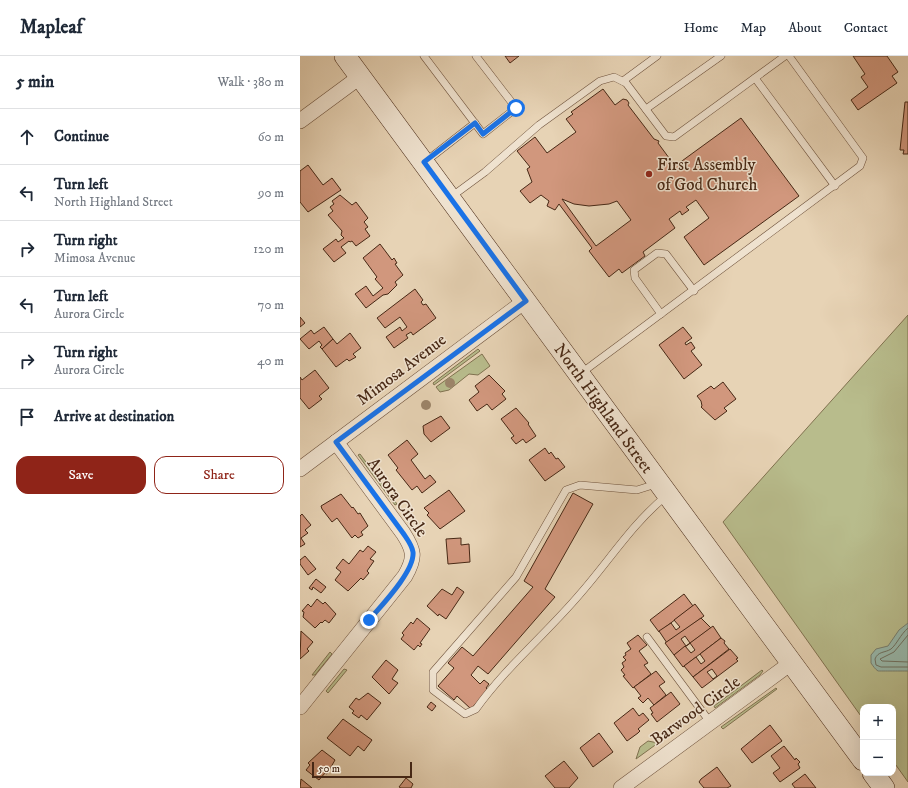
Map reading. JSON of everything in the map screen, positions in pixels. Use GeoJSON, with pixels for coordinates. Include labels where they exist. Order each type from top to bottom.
{"type":"FeatureCollection","features":[{"type":"Feature","properties":{"kind":"main road","name":"North Highland Street"},"geometry":{"type":"LineString","coordinates":[[345,56],[860,756]]}},
{"type":"Feature","properties":{"kind":"main road"},"geometry":{"type":"LineString","coordinates":[[875,776],[884,788]]}},
{"type":"Feature","properties":{"kind":"street"},"geometry":{"type":"LineString","coordinates":[[300,121],[361,76]]}},
{"type":"Feature","properties":{"kind":"street","name":"Mimosa Avenue"},"geometry":{"type":"LineString","coordinates":[[300,469],[526,301]]}},
{"type":"Feature","properties":{"kind":"street","name":"Aurora Circle"},"geometry":{"type":"LineString","coordinates":[[300,707],[405,576],[414,554],[411,545],[403,533],[336,442]]}},
{"type":"Feature","properties":{"kind":"street","name":"Barwood Circle"},"geometry":{"type":"LineString","coordinates":[[621,788],[791,663]]}},
{"type":"Feature","properties":{"kind":"lane"},"geometry":{"type":"LineString","coordinates":[[424,56],[483,134],[516,108],[476,56]]}},
{"type":"Feature","properties":{"kind":"lane"},"geometry":{"type":"LineString","coordinates":[[623,81],[657,56]]}},
{"type":"Feature","properties":{"kind":"lane"},"geometry":{"type":"LineString","coordinates":[[646,109],[721,56]]}},
{"type":"Feature","properties":{"kind":"lane"},"geometry":{"type":"LineString","coordinates":[[450,198],[485,172],[539,125],[600,81],[614,77],[626,83],[666,136],[674,138],[785,56]]}},
{"type":"Feature","properties":{"kind":"lane"},"geometry":{"type":"LineString","coordinates":[[580,375],[860,166],[863,158],[789,56]]}},
{"type":"Feature","properties":{"kind":"lane"},"geometry":{"type":"LineString","coordinates":[[755,78],[835,186]]}},
{"type":"Feature","properties":{"kind":"lane"},"geometry":{"type":"LineString","coordinates":[[424,162],[475,123]]}},
{"type":"Feature","properties":{"kind":"lane"},"geometry":{"type":"LineString","coordinates":[[661,314],[635,278],[634,270],[657,253],[666,254],[694,290]]}},
{"type":"Feature","properties":{"kind":"lane"},"geometry":{"type":"LineString","coordinates":[[580,485],[637,490],[664,489],[651,509],[634,526],[581,593],[476,709],[465,714],[433,690],[433,672],[516,577],[566,490],[572,486],[580,485]]}},
{"type":"Feature","properties":{"kind":"lane"},"geometry":{"type":"LineString","coordinates":[[647,637],[710,722]]}},
{"type":"Feature","properties":{"kind":"green space"},"geometry":{"type":"Polygon","coordinates":[[[908,315],[908,782],[896,765],[896,704],[860,704],[860,715],[723,522],[908,315]]]}},
{"type":"Feature","properties":{"kind":"green space"},"geometry":{"type":"Polygon","coordinates":[[[478,349],[480,351],[434,385],[433,383],[478,349]]]}},
{"type":"Feature","properties":{"kind":"green space"},"geometry":{"type":"Polygon","coordinates":[[[482,354],[490,366],[478,375],[469,374],[449,390],[440,392],[436,387],[482,354]]]}},
{"type":"Feature","properties":{"kind":"green space"},"geometry":{"type":"Polygon","coordinates":[[[360,454],[397,504],[395,505],[358,455],[360,454]]]}},
{"type":"Feature","properties":{"kind":"green space"},"geometry":{"type":"Polygon","coordinates":[[[330,652],[332,654],[315,675],[312,675],[330,652]]]}},
{"type":"Feature","properties":{"kind":"green space"},"geometry":{"type":"Polygon","coordinates":[[[344,669],[347,670],[328,693],[326,691],[344,669]]]}},
{"type":"Feature","properties":{"kind":"green space"},"geometry":{"type":"Polygon","coordinates":[[[762,670],[763,671],[760,675],[715,708],[714,706],[762,670]]]}},
{"type":"Feature","properties":{"kind":"green space"},"geometry":{"type":"Polygon","coordinates":[[[776,688],[777,689],[723,729],[721,727],[776,688]]]}},
{"type":"Feature","properties":{"kind":"green space"},"geometry":{"type":"Polygon","coordinates":[[[648,741],[658,743],[636,759],[640,747],[648,741]]]}},
{"type":"Feature","properties":{"kind":"water"},"geometry":{"type":"Polygon","coordinates":[[[908,623],[908,671],[878,671],[871,663],[871,655],[876,649],[888,646],[899,630],[908,623]]]}},
{"type":"Feature","properties":{"kind":"building"},"geometry":{"type":"Polygon","coordinates":[[[505,56],[519,56],[510,63],[505,56]]]}},
{"type":"Feature","properties":{"kind":"building"},"geometry":{"type":"Polygon","coordinates":[[[853,56],[887,56],[898,72],[892,76],[897,83],[858,110],[851,100],[868,87],[861,77],[865,74],[853,56]]]}},
{"type":"Feature","properties":{"kind":"building"},"geometry":{"type":"Polygon","coordinates":[[[603,89],[615,105],[623,99],[627,100],[629,103],[628,105],[654,139],[659,141],[658,143],[675,166],[741,118],[799,196],[704,265],[684,237],[709,218],[696,200],[686,207],[689,210],[682,215],[680,211],[669,219],[675,228],[643,252],[645,256],[622,273],[619,269],[609,277],[589,251],[592,248],[559,204],[555,210],[547,206],[549,201],[541,195],[530,203],[520,191],[532,182],[527,169],[530,167],[517,151],[535,137],[547,153],[576,132],[566,119],[573,114],[571,112],[603,89]],[[562,199],[596,246],[631,220],[617,201],[609,204],[589,206],[574,204],[562,199]]]}},
{"type":"Feature","properties":{"kind":"building"},"geometry":{"type":"Polygon","coordinates":[[[905,102],[908,102],[908,154],[903,154],[904,150],[900,150],[905,102]]]}},
{"type":"Feature","properties":{"kind":"building"},"geometry":{"type":"Polygon","coordinates":[[[308,165],[323,185],[332,178],[341,190],[308,212],[300,202],[300,171],[308,165]]]}},
{"type":"Feature","properties":{"kind":"building"},"geometry":{"type":"Polygon","coordinates":[[[340,195],[352,205],[356,202],[368,218],[364,222],[368,227],[365,229],[370,236],[356,246],[352,241],[349,241],[341,247],[346,253],[334,262],[323,249],[336,239],[338,242],[344,238],[341,235],[342,231],[328,215],[333,211],[330,207],[334,204],[332,201],[340,195]]]}},
{"type":"Feature","properties":{"kind":"building"},"geometry":{"type":"Polygon","coordinates":[[[380,244],[392,260],[394,258],[397,263],[395,264],[403,275],[395,282],[397,285],[388,294],[383,295],[366,308],[355,294],[366,286],[373,296],[383,288],[375,279],[377,277],[363,258],[380,244]]]}},
{"type":"Feature","properties":{"kind":"building"},"geometry":{"type":"Polygon","coordinates":[[[415,289],[423,300],[421,302],[423,305],[426,304],[436,318],[413,335],[411,332],[406,335],[408,338],[394,348],[386,337],[400,327],[402,331],[407,327],[400,317],[385,328],[377,318],[415,289]]]}},
{"type":"Feature","properties":{"kind":"building"},"geometry":{"type":"Polygon","coordinates":[[[300,317],[305,323],[300,327],[300,317]]]}},
{"type":"Feature","properties":{"kind":"building"},"geometry":{"type":"Polygon","coordinates":[[[324,327],[333,339],[322,349],[320,347],[322,345],[319,341],[309,349],[300,339],[311,330],[314,334],[324,327]]]}},
{"type":"Feature","properties":{"kind":"building"},"geometry":{"type":"Polygon","coordinates":[[[683,327],[692,338],[685,343],[686,345],[691,342],[695,348],[691,351],[702,365],[684,379],[659,345],[683,327]]]}},
{"type":"Feature","properties":{"kind":"building"},"geometry":{"type":"Polygon","coordinates":[[[350,333],[361,348],[353,354],[356,357],[349,361],[347,359],[336,367],[322,349],[333,339],[337,344],[350,333]]]}},
{"type":"Feature","properties":{"kind":"building"},"geometry":{"type":"Polygon","coordinates":[[[315,370],[329,388],[319,396],[322,399],[309,409],[300,398],[300,377],[302,380],[315,370]]]}},
{"type":"Feature","properties":{"kind":"building"},"geometry":{"type":"Polygon","coordinates":[[[489,375],[505,391],[502,394],[506,399],[492,410],[487,404],[477,411],[469,400],[479,392],[475,386],[489,375]]]}},
{"type":"Feature","properties":{"kind":"building"},"geometry":{"type":"Polygon","coordinates":[[[723,382],[736,399],[724,408],[727,411],[715,420],[701,407],[701,401],[697,396],[711,386],[714,389],[723,382]]]}},
{"type":"Feature","properties":{"kind":"building"},"geometry":{"type":"Polygon","coordinates":[[[516,408],[529,423],[528,424],[536,436],[526,443],[523,439],[516,444],[511,438],[514,436],[501,419],[516,408]]]}},
{"type":"Feature","properties":{"kind":"building"},"geometry":{"type":"Polygon","coordinates":[[[441,416],[450,428],[431,442],[424,434],[423,426],[441,416]]]}},
{"type":"Feature","properties":{"kind":"building"},"geometry":{"type":"Polygon","coordinates":[[[407,440],[418,454],[411,460],[425,479],[430,475],[436,482],[422,493],[417,486],[412,490],[396,470],[398,468],[388,455],[407,440]]]}},
{"type":"Feature","properties":{"kind":"building"},"geometry":{"type":"Polygon","coordinates":[[[545,448],[549,454],[551,452],[556,459],[558,458],[565,467],[545,481],[529,460],[545,448]]]}},
{"type":"Feature","properties":{"kind":"building"},"geometry":{"type":"Polygon","coordinates":[[[449,490],[465,511],[440,529],[427,515],[429,513],[424,508],[449,490]]]}},
{"type":"Feature","properties":{"kind":"building"},"geometry":{"type":"Polygon","coordinates":[[[573,493],[593,504],[545,589],[555,597],[488,674],[478,666],[471,675],[480,684],[484,680],[489,684],[486,688],[488,690],[471,709],[457,696],[454,700],[438,686],[454,668],[448,663],[462,647],[473,656],[533,587],[524,581],[573,493]]]}},
{"type":"Feature","properties":{"kind":"building"},"geometry":{"type":"Polygon","coordinates":[[[341,494],[358,514],[360,513],[368,526],[361,532],[363,535],[358,538],[355,535],[352,538],[337,518],[332,522],[322,509],[321,506],[341,494]]]}},
{"type":"Feature","properties":{"kind":"building"},"geometry":{"type":"Polygon","coordinates":[[[302,514],[311,525],[305,530],[308,533],[301,538],[305,544],[300,547],[300,516],[302,514]]]}},
{"type":"Feature","properties":{"kind":"building"},"geometry":{"type":"Polygon","coordinates":[[[461,538],[461,545],[469,544],[470,562],[448,564],[446,539],[461,538]]]}},
{"type":"Feature","properties":{"kind":"building"},"geometry":{"type":"Polygon","coordinates":[[[368,546],[376,552],[370,559],[374,561],[367,571],[369,573],[363,580],[361,578],[348,591],[335,580],[341,572],[336,568],[343,559],[349,564],[360,550],[363,552],[368,546]]]}},
{"type":"Feature","properties":{"kind":"building"},"geometry":{"type":"Polygon","coordinates":[[[305,556],[316,569],[308,575],[300,564],[300,560],[305,556]]]}},
{"type":"Feature","properties":{"kind":"building"},"geometry":{"type":"Polygon","coordinates":[[[316,579],[326,587],[321,593],[313,587],[312,590],[309,588],[316,579]]]}},
{"type":"Feature","properties":{"kind":"building"},"geometry":{"type":"Polygon","coordinates":[[[457,587],[464,592],[446,619],[439,614],[438,616],[427,606],[442,589],[452,595],[457,587]]]}},
{"type":"Feature","properties":{"kind":"building"},"geometry":{"type":"Polygon","coordinates":[[[684,594],[693,606],[659,632],[650,620],[684,594]]]}},
{"type":"Feature","properties":{"kind":"building"},"geometry":{"type":"Polygon","coordinates":[[[317,599],[323,604],[325,602],[336,614],[329,623],[325,620],[315,628],[303,617],[304,612],[302,611],[308,604],[311,607],[317,599]]]}},
{"type":"Feature","properties":{"kind":"building"},"geometry":{"type":"Polygon","coordinates":[[[695,604],[704,616],[667,643],[659,631],[671,623],[676,630],[680,627],[674,620],[695,604]]]}},
{"type":"Feature","properties":{"kind":"building"},"geometry":{"type":"Polygon","coordinates":[[[417,618],[430,629],[420,643],[422,644],[420,647],[418,645],[414,650],[401,639],[404,635],[402,633],[411,622],[413,624],[417,618]]]}},
{"type":"Feature","properties":{"kind":"building"},"geometry":{"type":"Polygon","coordinates":[[[701,618],[711,628],[674,655],[665,643],[701,618]],[[685,636],[681,639],[686,646],[690,643],[685,636]]]}},
{"type":"Feature","properties":{"kind":"building"},"geometry":{"type":"Polygon","coordinates":[[[713,626],[721,638],[683,667],[674,655],[685,646],[691,653],[695,650],[690,643],[713,626]]]}},
{"type":"Feature","properties":{"kind":"building"},"geometry":{"type":"Polygon","coordinates":[[[301,631],[313,642],[307,649],[309,651],[300,659],[301,631]]]}},
{"type":"Feature","properties":{"kind":"building"},"geometry":{"type":"Polygon","coordinates":[[[638,635],[647,645],[639,651],[648,663],[644,665],[651,674],[633,688],[623,676],[625,675],[621,670],[624,667],[622,663],[626,660],[623,657],[626,655],[625,653],[631,649],[627,643],[638,635]]]}},
{"type":"Feature","properties":{"kind":"building"},"geometry":{"type":"Polygon","coordinates":[[[721,638],[725,641],[724,643],[729,649],[693,677],[684,666],[696,657],[701,664],[705,661],[700,654],[721,638]]]}},
{"type":"Feature","properties":{"kind":"building"},"geometry":{"type":"Polygon","coordinates":[[[730,649],[738,658],[736,659],[738,661],[702,688],[693,677],[730,649]],[[712,669],[707,672],[713,679],[717,676],[712,669]]]}},
{"type":"Feature","properties":{"kind":"building"},"geometry":{"type":"Polygon","coordinates":[[[386,660],[398,670],[392,679],[398,683],[389,694],[372,677],[386,660]]]}},
{"type":"Feature","properties":{"kind":"building"},"geometry":{"type":"Polygon","coordinates":[[[656,671],[665,682],[659,686],[666,695],[654,705],[648,698],[643,703],[638,698],[641,696],[634,687],[656,671]]]}},
{"type":"Feature","properties":{"kind":"building"},"geometry":{"type":"Polygon","coordinates":[[[671,692],[680,704],[657,722],[651,714],[653,713],[650,708],[671,692]]]}},
{"type":"Feature","properties":{"kind":"building"},"geometry":{"type":"Polygon","coordinates":[[[368,693],[381,703],[367,720],[361,715],[359,718],[352,713],[354,711],[349,707],[356,698],[359,700],[368,693]]]}},
{"type":"Feature","properties":{"kind":"building"},"geometry":{"type":"Polygon","coordinates":[[[431,702],[436,706],[432,711],[427,707],[431,702]]]}},
{"type":"Feature","properties":{"kind":"building"},"geometry":{"type":"Polygon","coordinates":[[[633,708],[639,716],[643,713],[649,720],[638,729],[640,731],[638,733],[627,741],[614,723],[633,708]]]}},
{"type":"Feature","properties":{"kind":"building"},"geometry":{"type":"Polygon","coordinates":[[[343,719],[372,740],[364,751],[358,746],[350,756],[327,738],[343,719]]]}},
{"type":"Feature","properties":{"kind":"building"},"geometry":{"type":"Polygon","coordinates":[[[770,725],[782,741],[752,763],[741,749],[770,725]]]}},
{"type":"Feature","properties":{"kind":"building"},"geometry":{"type":"Polygon","coordinates":[[[599,733],[613,752],[593,767],[580,748],[599,733]]]}},
{"type":"Feature","properties":{"kind":"building"},"geometry":{"type":"Polygon","coordinates":[[[784,746],[795,760],[796,758],[800,762],[798,764],[800,768],[780,782],[773,773],[780,768],[771,756],[784,746]]]}},
{"type":"Feature","properties":{"kind":"building"},"geometry":{"type":"Polygon","coordinates":[[[322,750],[335,760],[327,774],[325,773],[319,780],[306,770],[310,765],[308,763],[322,750]]]}},
{"type":"Feature","properties":{"kind":"building"},"geometry":{"type":"Polygon","coordinates":[[[564,761],[578,778],[569,788],[555,788],[545,776],[564,761]]]}},
{"type":"Feature","properties":{"kind":"building"},"geometry":{"type":"Polygon","coordinates":[[[717,767],[731,786],[727,788],[704,788],[699,782],[717,767]]]}},
{"type":"Feature","properties":{"kind":"building"},"geometry":{"type":"Polygon","coordinates":[[[805,774],[816,788],[795,788],[792,784],[805,774]]]}},
{"type":"Feature","properties":{"kind":"building"},"geometry":{"type":"Polygon","coordinates":[[[406,778],[413,784],[411,788],[399,787],[406,778]]]}},
{"type":"Feature","properties":{"kind":"building"},"geometry":{"type":"Polygon","coordinates":[[[301,779],[312,788],[300,788],[301,779]]]}},
{"type":"Feature","properties":{"kind":"place","name":"First Assembly of God Church"},"geometry":{"type":"Point","coordinates":[649,174]}},
{"type":"Feature","properties":{"kind":"route"},"geometry":{"type":"LineString","coordinates":[[369,620],[405,576],[414,554],[411,545],[403,533],[336,442],[526,301],[424,162],[475,123],[483,134],[516,108]]}}]}
